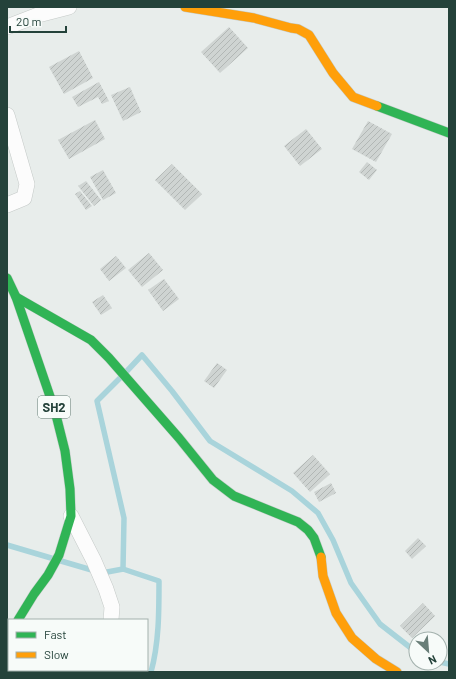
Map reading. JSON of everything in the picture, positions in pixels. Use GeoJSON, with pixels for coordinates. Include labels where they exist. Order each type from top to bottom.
{"type":"FeatureCollection","features":[{"type":"Feature","properties":{"kind":"street"},"geometry":{"type":"LineString","coordinates":[[7,27],[38,15],[69,7]]}},
{"type":"Feature","properties":{"kind":"street"},"geometry":{"type":"LineString","coordinates":[[186,7],[254,18],[298,29],[309,35],[333,73],[353,97],[449,133]]}},
{"type":"Feature","properties":{"kind":"street"},"geometry":{"type":"LineString","coordinates":[[7,115],[27,184],[24,198],[7,205]]}},
{"type":"Feature","properties":{"kind":"street","name":"SH2"},"geometry":{"type":"LineString","coordinates":[[7,278],[16,297],[55,411],[65,451],[70,488],[71,516],[59,555],[48,575],[19,619]]}},
{"type":"Feature","properties":{"kind":"street"},"geometry":{"type":"LineString","coordinates":[[16,297],[91,340],[179,438],[212,480],[234,496],[298,522],[308,530],[314,538],[321,558],[323,576],[336,614],[352,638],[376,659],[397,672]]}},
{"type":"Feature","properties":{"kind":"street"},"geometry":{"type":"LineString","coordinates":[[71,516],[94,561],[106,589],[112,607],[111,619]]}},
{"type":"Feature","properties":{"kind":"building"},"geometry":{"type":"Polygon","coordinates":[[[229,27],[248,48],[220,73],[201,52],[229,27]]]}},
{"type":"Feature","properties":{"kind":"building"},"geometry":{"type":"Polygon","coordinates":[[[79,51],[93,78],[64,94],[49,67],[79,51]]]}},
{"type":"Feature","properties":{"kind":"building"},"geometry":{"type":"Polygon","coordinates":[[[99,82],[109,101],[102,104],[98,97],[78,107],[72,97],[99,82]]]}},
{"type":"Feature","properties":{"kind":"building"},"geometry":{"type":"Polygon","coordinates":[[[130,87],[141,112],[123,121],[111,95],[130,87]]]}},
{"type":"Feature","properties":{"kind":"building"},"geometry":{"type":"Polygon","coordinates":[[[95,120],[105,139],[69,159],[58,140],[95,120]]]}},
{"type":"Feature","properties":{"kind":"building"},"geometry":{"type":"Polygon","coordinates":[[[368,121],[392,134],[376,162],[352,149],[368,121]]]}},
{"type":"Feature","properties":{"kind":"building"},"geometry":{"type":"Polygon","coordinates":[[[306,129],[322,149],[300,166],[284,146],[306,129]]]}},
{"type":"Feature","properties":{"kind":"building"},"geometry":{"type":"Polygon","coordinates":[[[367,162],[377,170],[369,180],[359,172],[367,162]]]}},
{"type":"Feature","properties":{"kind":"building"},"geometry":{"type":"Polygon","coordinates":[[[172,164],[202,194],[185,210],[155,180],[172,164]]]}},
{"type":"Feature","properties":{"kind":"building"},"geometry":{"type":"Polygon","coordinates":[[[103,170],[116,193],[103,200],[90,177],[103,170]]]}},
{"type":"Feature","properties":{"kind":"building"},"geometry":{"type":"Polygon","coordinates":[[[86,181],[101,200],[94,206],[78,186],[86,181]]]}},
{"type":"Feature","properties":{"kind":"building"},"geometry":{"type":"Polygon","coordinates":[[[80,191],[92,206],[86,210],[75,194],[80,191]]]}},
{"type":"Feature","properties":{"kind":"building"},"geometry":{"type":"Polygon","coordinates":[[[149,253],[163,270],[142,287],[128,270],[149,253]]]}},
{"type":"Feature","properties":{"kind":"building"},"geometry":{"type":"Polygon","coordinates":[[[116,256],[126,268],[109,281],[100,269],[116,256]]]}},
{"type":"Feature","properties":{"kind":"building"},"geometry":{"type":"Polygon","coordinates":[[[164,279],[179,299],[163,311],[148,290],[164,279]]]}},
{"type":"Feature","properties":{"kind":"building"},"geometry":{"type":"Polygon","coordinates":[[[103,295],[112,308],[101,315],[92,302],[103,295]]]}},
{"type":"Feature","properties":{"kind":"building"},"geometry":{"type":"Polygon","coordinates":[[[217,363],[227,370],[214,388],[204,381],[217,363]]]}},
{"type":"Feature","properties":{"kind":"building"},"geometry":{"type":"Polygon","coordinates":[[[313,455],[330,474],[310,492],[293,473],[313,455]]]}},
{"type":"Feature","properties":{"kind":"building"},"geometry":{"type":"Polygon","coordinates":[[[331,483],[336,493],[319,502],[314,492],[331,483]]]}},
{"type":"Feature","properties":{"kind":"building"},"geometry":{"type":"Polygon","coordinates":[[[418,538],[426,546],[412,559],[405,551],[418,538]]]}},
{"type":"Feature","properties":{"kind":"building"},"geometry":{"type":"Polygon","coordinates":[[[423,603],[435,616],[419,631],[408,631],[408,634],[400,626],[423,603]]]}},
{"type":"Feature","properties":{"kind":"building"},"geometry":{"type":"Polygon","coordinates":[[[8,671],[48,671],[47,672],[8,671]]]}},
{"type":"Feature","properties":{"kind":"waterway"},"geometry":{"type":"LineString","coordinates":[[127,371],[142,355],[172,391],[210,441],[292,491],[318,513],[333,540],[351,583],[380,624],[408,646]]}},
{"type":"Feature","properties":{"kind":"waterway"},"geometry":{"type":"LineString","coordinates":[[61,561],[102,573],[123,569],[124,518],[97,401],[121,377]]}},
{"type":"Feature","properties":{"kind":"waterway"},"geometry":{"type":"LineString","coordinates":[[7,545],[51,558]]}},
{"type":"Feature","properties":{"kind":"waterway"},"geometry":{"type":"LineString","coordinates":[[123,569],[159,581],[159,616],[157,639],[151,672]]}},
{"type":"Feature","properties":{"kind":"traffic: fast"},"geometry":{"type":"LineString","coordinates":[[377,106],[449,133]]}},
{"type":"Feature","properties":{"kind":"traffic: fast"},"geometry":{"type":"LineString","coordinates":[[7,278],[16,297],[55,411],[65,451],[70,489],[71,516],[59,555],[48,575],[19,619]]}},
{"type":"Feature","properties":{"kind":"traffic: fast"},"geometry":{"type":"LineString","coordinates":[[16,297],[91,340],[109,358],[179,438],[213,480],[234,496],[298,522],[308,530],[314,538],[321,557]]}},
{"type":"Feature","properties":{"kind":"traffic: slow"},"geometry":{"type":"LineString","coordinates":[[185,7],[254,18],[298,29],[309,35],[333,73],[353,97],[377,106]]}},
{"type":"Feature","properties":{"kind":"traffic: slow"},"geometry":{"type":"LineString","coordinates":[[321,557],[323,576],[336,613],[352,638],[376,659],[397,672]]}}]}
